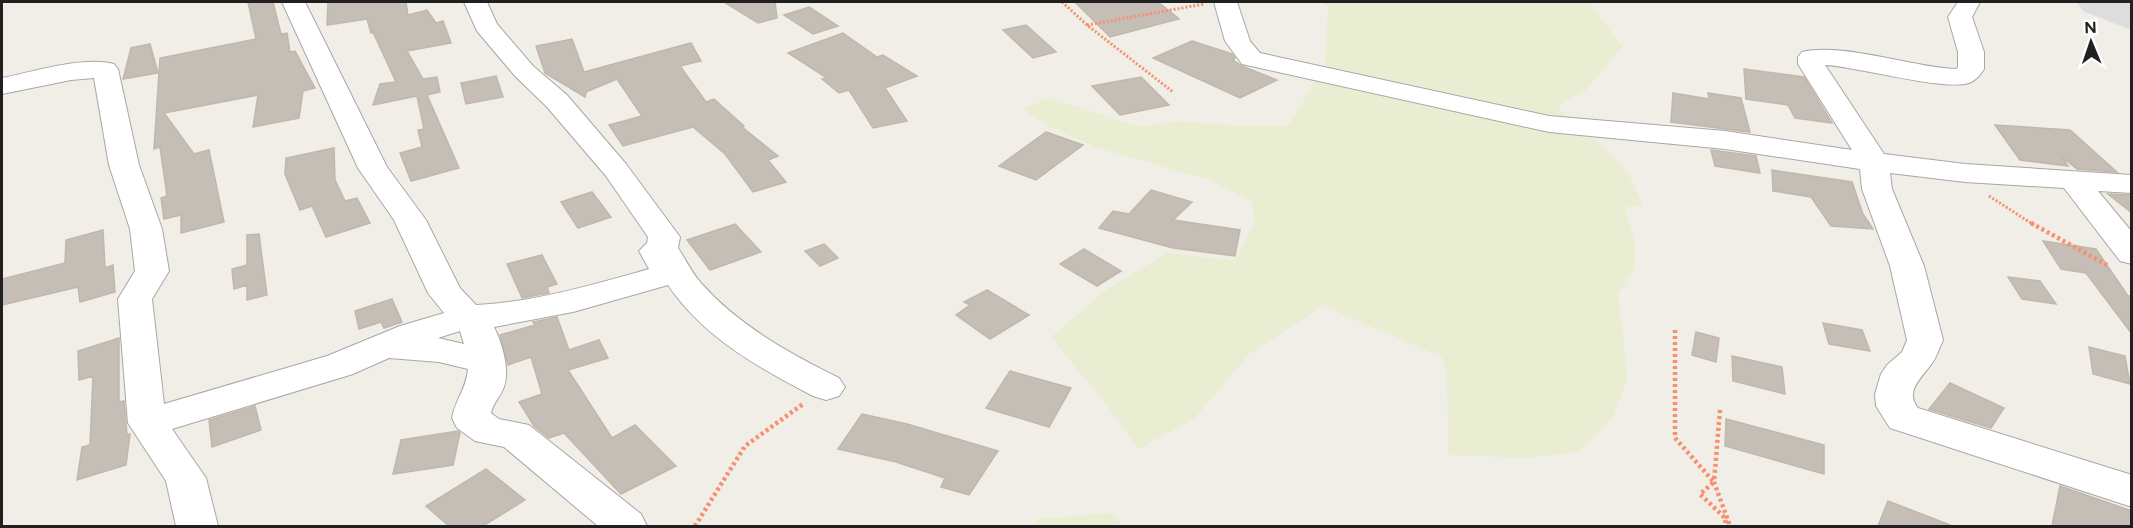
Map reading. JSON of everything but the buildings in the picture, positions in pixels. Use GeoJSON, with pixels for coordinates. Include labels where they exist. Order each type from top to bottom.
{"type":"FeatureCollection","features":[{"type":"Feature","properties":{"kind":"street"},"geometry":{"type":"LineString","coordinates":[[294,2],[373,168],[410,220],[444,293],[478,329],[487,361],[485,387],[474,404],[471,418],[489,431],[514,435],[626,526]]}},
{"type":"Feature","properties":{"kind":"street"},"geometry":{"type":"LineString","coordinates":[[476,2],[486,26],[524,71],[557,101],[616,171],[664,237],[662,248],[688,288],[729,330],[773,360],[826,387]]}},
{"type":"Feature","properties":{"kind":"street"},"geometry":{"type":"LineString","coordinates":[[1970,2],[1960,17],[1971,52],[1971,69],[1962,77],[1941,76],[1828,57],[1811,57],[1811,64],[1874,162],[1877,189],[1906,266],[1924,340],[1917,358],[1900,374],[1894,394],[1898,413],[1904,418],[2132,491]]}},
{"type":"Feature","properties":{"kind":"street"},"geometry":{"type":"LineString","coordinates":[[1215,3],[1243,53],[1262,62],[1549,124],[1725,140],[1965,173],[2132,184]]}},
{"type":"Feature","properties":{"kind":"street"},"geometry":{"type":"LineString","coordinates":[[2,86],[71,72],[105,69],[124,165],[146,229],[152,271],[135,299],[147,423],[186,478],[197,526]]}},
{"type":"Feature","properties":{"kind":"street"},"geometry":{"type":"LineString","coordinates":[[2074,181],[2122,261]]}},
{"type":"Feature","properties":{"kind":"street"},"geometry":{"type":"LineString","coordinates":[[147,423],[339,364],[467,317],[506,315],[573,301],[669,274],[655,252],[662,248]]}},
{"type":"Feature","properties":{"kind":"street"},"geometry":{"type":"LineString","coordinates":[[379,348],[431,349],[487,361]]}},
{"type":"Feature","properties":{"kind":"path"},"geometry":{"type":"LineString","coordinates":[[1062,2],[1087,25],[1173,92]]}},
{"type":"Feature","properties":{"kind":"path"},"geometry":{"type":"LineString","coordinates":[[1087,25],[1215,3]]}},
{"type":"Feature","properties":{"kind":"path"},"geometry":{"type":"LineString","coordinates":[[1965,173],[2007,209],[2122,261]]}},
{"type":"Feature","properties":{"kind":"path"},"geometry":{"type":"LineString","coordinates":[[1676,330],[1675,438],[1714,482]]}},
{"type":"Feature","properties":{"kind":"path"},"geometry":{"type":"LineString","coordinates":[[695,526],[745,446],[826,387]]}},
{"type":"Feature","properties":{"kind":"path"},"geometry":{"type":"LineString","coordinates":[[1720,410],[1714,482],[1728,526]]}},
{"type":"Feature","properties":{"kind":"path"},"geometry":{"type":"LineString","coordinates":[[1714,482],[1700,494],[1725,518],[1728,526]]}},
{"type":"Feature","properties":{"kind":"shaded area"},"geometry":{"type":"Polygon","coordinates":[[[2076,2],[2131,2],[2131,30],[2083,11],[2076,2]]]}},
{"type":"Feature","properties":{"kind":"green space"},"geometry":{"type":"Polygon","coordinates":[[[1322,2],[1594,2],[1591,4],[1622,47],[1585,91],[1562,103],[1558,109],[1588,133],[1627,171],[1643,205],[1625,207],[1635,242],[1635,267],[1618,294],[1628,378],[1612,419],[1579,452],[1526,458],[1448,455],[1447,372],[1442,357],[1323,306],[1249,354],[1194,419],[1138,449],[1106,404],[1051,337],[1106,290],[1167,253],[1236,261],[1255,222],[1251,201],[1206,179],[1098,148],[1051,127],[1022,109],[1050,98],[1139,127],[1176,121],[1288,126],[1325,65],[1328,7],[1322,2]]]}},
{"type":"Feature","properties":{"kind":"green space"},"geometry":{"type":"Polygon","coordinates":[[[1113,513],[1122,526],[1034,526],[1037,519],[1113,513]]]}}]}
